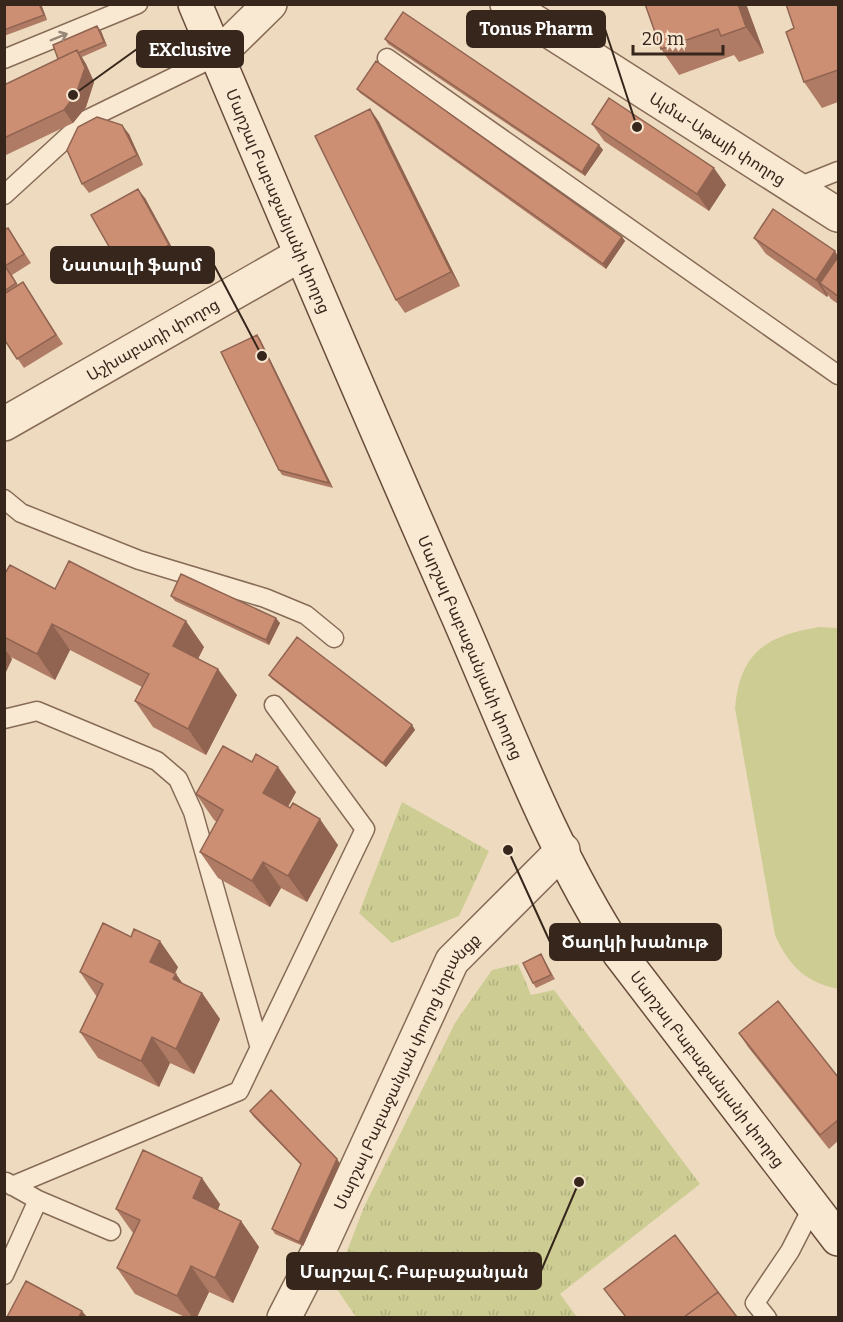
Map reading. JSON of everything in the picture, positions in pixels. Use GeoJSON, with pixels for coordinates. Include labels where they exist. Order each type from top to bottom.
{"type":"FeatureCollection","features":[{"type":"Feature","properties":{"kind":"main road","name":"Մարշալ Բաբաջանյանի փողոց"},"geometry":{"type":"LineString","coordinates":[[195,4],[300,255],[563,850],[596,918],[619,953],[838,1239]]}},
{"type":"Feature","properties":{"kind":"main road"},"geometry":{"type":"LineString","coordinates":[[217,56],[270,4]]}},
{"type":"Feature","properties":{"kind":"main road","name":"Ալմա-Աթայի փողոց"},"geometry":{"type":"LineString","coordinates":[[507,4],[798,187],[838,215]]}},
{"type":"Feature","properties":{"kind":"main road","name":"Աշխաբադի փողոց"},"geometry":{"type":"LineString","coordinates":[[4,424],[300,255]]}},
{"type":"Feature","properties":{"kind":"main road","name":"Մարշալ Բաբաջանյան փողոց նրբանցք"},"geometry":{"type":"LineString","coordinates":[[284,1317],[320,1248],[452,961],[563,850]]}},
{"type":"Feature","properties":{"kind":"lane"},"geometry":{"type":"LineString","coordinates":[[4,59],[138,4]]}},
{"type":"Feature","properties":{"kind":"lane"},"geometry":{"type":"LineString","coordinates":[[4,195],[86,120],[217,56]]}},
{"type":"Feature","properties":{"kind":"lane"},"geometry":{"type":"LineString","coordinates":[[387,58],[838,375]]}},
{"type":"Feature","properties":{"kind":"lane"},"geometry":{"type":"LineString","coordinates":[[798,187],[838,171]]}},
{"type":"Feature","properties":{"kind":"lane"},"geometry":{"type":"LineString","coordinates":[[4,499],[21,513],[139,560],[265,598],[306,615],[334,638]]}},
{"type":"Feature","properties":{"kind":"lane"},"geometry":{"type":"LineString","coordinates":[[8,1184],[238,1091],[365,829],[274,705]]}},
{"type":"Feature","properties":{"kind":"lane"},"geometry":{"type":"LineString","coordinates":[[4,719],[37,711],[157,761],[178,779],[193,812],[259,1045]]}},
{"type":"Feature","properties":{"kind":"lane"},"geometry":{"type":"LineString","coordinates":[[8,1184],[38,1200],[111,1231]]}},
{"type":"Feature","properties":{"kind":"lane"},"geometry":{"type":"LineString","coordinates":[[4,1275],[38,1200]]}},
{"type":"Feature","properties":{"kind":"lane"},"geometry":{"type":"LineString","coordinates":[[767,1317],[755,1303],[790,1251],[813,1206]]}},
{"type":"Feature","properties":{"kind":"green space"},"geometry":{"type":"Polygon","coordinates":[[[819,627],[838,628],[838,989],[816,982],[799,971],[786,956],[775,935],[735,708],[743,673],[759,650],[784,636],[819,627]]]}},
{"type":"Feature","properties":{"kind":"green space"},"geometry":{"type":"Polygon","coordinates":[[[402,802],[489,851],[459,916],[392,943],[359,913],[402,802]]]}},
{"type":"Feature","properties":{"kind":"green space"},"geometry":{"type":"Polygon","coordinates":[[[518,964],[531,995],[554,990],[700,1184],[560,1294],[577,1317],[356,1317],[334,1285],[364,1207],[455,1023],[492,970],[518,964]]]}},
{"type":"Feature","properties":{"kind":"building"},"geometry":{"type":"Polygon","coordinates":[[[4,4],[39,4],[44,15],[4,30],[4,4]]]}},
{"type":"Feature","properties":{"kind":"building"},"geometry":{"type":"Polygon","coordinates":[[[645,4],[738,4],[746,27],[721,36],[718,29],[661,49],[645,4]]]}},
{"type":"Feature","properties":{"kind":"building"},"geometry":{"type":"Polygon","coordinates":[[[786,4],[838,4],[838,70],[804,82],[786,32],[794,28],[786,4]]]}},
{"type":"Feature","properties":{"kind":"building"},"geometry":{"type":"Polygon","coordinates":[[[403,12],[599,145],[582,172],[385,39],[403,12]]]}},
{"type":"Feature","properties":{"kind":"building"},"geometry":{"type":"Polygon","coordinates":[[[97,26],[104,42],[78,53],[77,50],[58,59],[53,45],[97,26]]]}},
{"type":"Feature","properties":{"kind":"building"},"geometry":{"type":"Polygon","coordinates":[[[77,50],[85,68],[76,94],[64,110],[4,138],[4,85],[77,50]]]}},
{"type":"Feature","properties":{"kind":"building"},"geometry":{"type":"Polygon","coordinates":[[[376,61],[622,237],[603,264],[357,89],[376,61]]]}},
{"type":"Feature","properties":{"kind":"building"},"geometry":{"type":"Polygon","coordinates":[[[609,98],[714,168],[697,194],[592,124],[609,98]]]}},
{"type":"Feature","properties":{"kind":"building"},"geometry":{"type":"Polygon","coordinates":[[[370,109],[451,272],[396,300],[315,136],[370,109]]]}},
{"type":"Feature","properties":{"kind":"building"},"geometry":{"type":"Polygon","coordinates":[[[97,117],[122,125],[137,155],[82,184],[67,150],[78,127],[97,117]]]}},
{"type":"Feature","properties":{"kind":"building"},"geometry":{"type":"Polygon","coordinates":[[[138,189],[169,245],[123,271],[91,215],[138,189]]]}},
{"type":"Feature","properties":{"kind":"building"},"geometry":{"type":"Polygon","coordinates":[[[773,209],[835,251],[816,280],[754,238],[773,209]]]}},
{"type":"Feature","properties":{"kind":"building"},"geometry":{"type":"Polygon","coordinates":[[[8,228],[24,254],[5,266],[16,283],[4,291],[4,230],[8,228]]]}},
{"type":"Feature","properties":{"kind":"building"},"geometry":{"type":"Polygon","coordinates":[[[838,257],[838,296],[820,283],[838,257]]]}},
{"type":"Feature","properties":{"kind":"building"},"geometry":{"type":"Polygon","coordinates":[[[23,282],[56,335],[17,359],[4,339],[4,294],[23,282]]]}},
{"type":"Feature","properties":{"kind":"building"},"geometry":{"type":"Polygon","coordinates":[[[257,335],[329,483],[279,470],[221,352],[257,335]]]}},
{"type":"Feature","properties":{"kind":"building"},"geometry":{"type":"Polygon","coordinates":[[[69,561],[186,621],[173,646],[218,669],[188,729],[135,701],[149,674],[52,624],[37,654],[4,637],[4,575],[10,565],[55,589],[69,561]]]}},
{"type":"Feature","properties":{"kind":"building"},"geometry":{"type":"Polygon","coordinates":[[[181,574],[276,618],[266,640],[171,596],[181,574]]]}},
{"type":"Feature","properties":{"kind":"building"},"geometry":{"type":"Polygon","coordinates":[[[297,637],[412,725],[383,763],[269,675],[297,637]]]}},
{"type":"Feature","properties":{"kind":"building"},"geometry":{"type":"Polygon","coordinates":[[[223,746],[252,762],[256,754],[278,767],[263,793],[290,808],[293,803],[320,819],[288,876],[263,862],[252,881],[200,852],[223,810],[196,794],[223,746]]]}},
{"type":"Feature","properties":{"kind":"building"},"geometry":{"type":"Polygon","coordinates":[[[103,923],[131,937],[134,929],[160,941],[150,962],[176,974],[173,979],[202,993],[176,1049],[152,1037],[141,1061],[80,1032],[103,984],[80,972],[103,923]]]}},
{"type":"Feature","properties":{"kind":"building"},"geometry":{"type":"Polygon","coordinates":[[[541,954],[551,975],[533,983],[523,963],[541,954]]]}},
{"type":"Feature","properties":{"kind":"building"},"geometry":{"type":"Polygon","coordinates":[[[778,1001],[838,1077],[838,1120],[820,1135],[739,1033],[778,1001]]]}},
{"type":"Feature","properties":{"kind":"building"},"geometry":{"type":"Polygon","coordinates":[[[271,1090],[337,1159],[299,1242],[272,1229],[301,1164],[250,1111],[271,1090]]]}},
{"type":"Feature","properties":{"kind":"building"},"geometry":{"type":"Polygon","coordinates":[[[143,1150],[202,1178],[193,1198],[241,1221],[215,1278],[191,1266],[177,1296],[117,1268],[140,1220],[116,1209],[143,1150]]]}},
{"type":"Feature","properties":{"kind":"building"},"geometry":{"type":"Polygon","coordinates":[[[675,1235],[718,1292],[684,1317],[626,1317],[604,1289],[675,1235]]]}},
{"type":"Feature","properties":{"kind":"building"},"geometry":{"type":"Polygon","coordinates":[[[26,1281],[82,1311],[79,1317],[7,1317],[26,1281]]]}},
{"type":"Feature","properties":{"kind":"building"},"geometry":{"type":"Polygon","coordinates":[[[718,1292],[737,1317],[684,1317],[718,1292]]]}},
{"type":"Feature","properties":{"kind":"place","name":"EXclusive"},"geometry":{"type":"Point","coordinates":[73,95]}},
{"type":"Feature","properties":{"kind":"place","name":"Tonus Pharm"},"geometry":{"type":"Point","coordinates":[637,127]}},
{"type":"Feature","properties":{"kind":"place","name":"Նատալի ֆարմ"},"geometry":{"type":"Point","coordinates":[262,356]}},
{"type":"Feature","properties":{"kind":"place","name":"Ծաղկի խանութ"},"geometry":{"type":"Point","coordinates":[508,850]}},
{"type":"Feature","properties":{"kind":"place","name":"Մարշալ Հ. Բաբաջանյան"},"geometry":{"type":"Point","coordinates":[579,1182]}}]}
